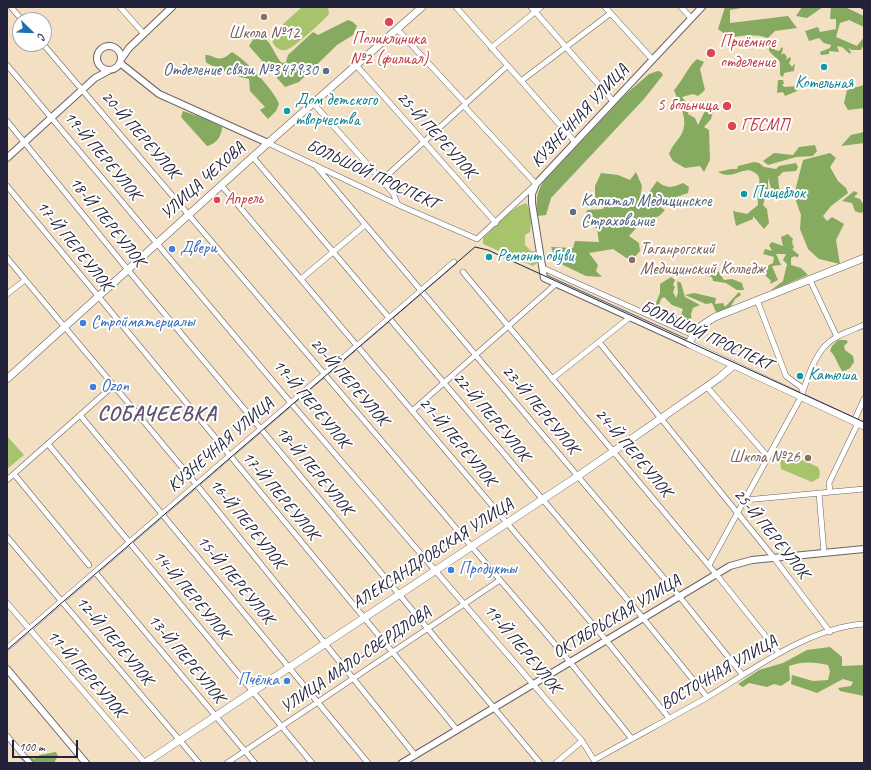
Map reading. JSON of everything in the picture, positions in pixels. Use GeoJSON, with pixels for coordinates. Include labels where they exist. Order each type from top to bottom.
{"type":"FeatureCollection","features":[{"type":"Feature","properties":{"kind":"main road","name":"УЛИЦА ЧЕХОВА"},"geometry":{"type":"LineString","coordinates":[[7,379],[252,156],[422,7]]}},
{"type":"Feature","properties":{"kind":"main road"},"geometry":{"type":"LineString","coordinates":[[689,344],[693,335],[700,326],[715,317],[864,258]]}},
{"type":"Feature","properties":{"kind":"main road","name":"БОЛЬШОЙ ПРОСПЕКТ"},"geometry":{"type":"LineString","coordinates":[[689,344],[802,394],[859,423]]}},
{"type":"Feature","properties":{"kind":"main road","name":"АЛЕКСАНДРОВСКАЯ УЛИЦА"},"geometry":{"type":"LineString","coordinates":[[145,763],[578,476],[708,387],[734,365]]}},
{"type":"Feature","properties":{"kind":"street"},"geometry":{"type":"LineString","coordinates":[[120,7],[144,34]]}},
{"type":"Feature","properties":{"kind":"street"},"geometry":{"type":"LineString","coordinates":[[7,158],[95,78],[120,63],[129,48],[172,7]]}},
{"type":"Feature","properties":{"kind":"street"},"geometry":{"type":"LineString","coordinates":[[456,7],[575,142]]}},
{"type":"Feature","properties":{"kind":"street"},"geometry":{"type":"LineString","coordinates":[[531,7],[613,101]]}},
{"type":"Feature","properties":{"kind":"street"},"geometry":{"type":"LineString","coordinates":[[491,48],[541,7]]}},
{"type":"Feature","properties":{"kind":"street"},"geometry":{"type":"LineString","coordinates":[[606,7],[652,59]]}},
{"type":"Feature","properties":{"kind":"street"},"geometry":{"type":"LineString","coordinates":[[681,7],[691,18]]}},
{"type":"Feature","properties":{"kind":"street","name":"КУЗНЕЧНАЯ УЛИЦА"},"geometry":{"type":"LineString","coordinates":[[474,239],[479,238],[496,223],[536,184],[702,7]]}},
{"type":"Feature","properties":{"kind":"street"},"geometry":{"type":"LineString","coordinates":[[521,81],[611,13]]}},
{"type":"Feature","properties":{"kind":"street"},"geometry":{"type":"LineString","coordinates":[[397,29],[536,184]]}},
{"type":"Feature","properties":{"kind":"street"},"geometry":{"type":"LineString","coordinates":[[95,78],[100,67],[97,56],[102,48],[111,46],[118,49],[129,48]]}},
{"type":"Feature","properties":{"kind":"street"},"geometry":{"type":"LineString","coordinates":[[118,49],[120,63]]}},
{"type":"Feature","properties":{"kind":"street","name":"20-Й ПЕРЕУЛОК"},"geometry":{"type":"LineString","coordinates":[[50,52],[189,214],[324,375],[472,546],[570,662],[632,739]]}},
{"type":"Feature","properties":{"kind":"street","name":"БОЛЬШОЙ ПРОСПЕКТ"},"geometry":{"type":"LineString","coordinates":[[120,63],[129,72],[159,94],[474,239]]}},
{"type":"Feature","properties":{"kind":"street","name":"19-Й ПЕРЕУЛОК"},"geometry":{"type":"LineString","coordinates":[[7,65],[158,242],[291,403],[582,741],[594,760]]}},
{"type":"Feature","properties":{"kind":"street","name":"25-Й ПЕРЕУЛОК"},"geometry":{"type":"LineString","coordinates":[[356,65],[496,223]]}},
{"type":"Feature","properties":{"kind":"street"},"geometry":{"type":"LineString","coordinates":[[382,180],[508,66]]}},
{"type":"Feature","properties":{"kind":"street"},"geometry":{"type":"LineString","coordinates":[[100,67],[108,71]]}},
{"type":"Feature","properties":{"kind":"street"},"geometry":{"type":"LineString","coordinates":[[313,103],[393,193],[398,205]]}},
{"type":"Feature","properties":{"kind":"street","name":"18-Й ПЕРЕУЛОК"},"geometry":{"type":"LineString","coordinates":[[7,121],[260,429],[400,594],[540,763]]}},
{"type":"Feature","properties":{"kind":"street","name":"22-Й ПЕРЕУЛОК"},"geometry":{"type":"LineString","coordinates":[[252,156],[643,618],[707,697]]}},
{"type":"Feature","properties":{"kind":"street","name":"23-Й ПЕРЕУЛОК"},"geometry":{"type":"LineString","coordinates":[[315,165],[679,596],[742,674]]}},
{"type":"Feature","properties":{"kind":"street","name":"БОЛЬШОЙ ПРОСПЕКТ"},"geometry":{"type":"LineString","coordinates":[[536,184],[532,194],[532,203],[544,278],[689,344]]}},
{"type":"Feature","properties":{"kind":"street","name":"21-Й ПЕРЕУЛОК"},"geometry":{"type":"LineString","coordinates":[[221,185],[606,640],[669,718]]}},
{"type":"Feature","properties":{"kind":"street","name":"17-Й ПЕРЕУЛОК"},"geometry":{"type":"LineString","coordinates":[[7,186],[456,730]]}},
{"type":"Feature","properties":{"kind":"street"},"geometry":{"type":"LineString","coordinates":[[520,199],[526,198],[532,203]]}},
{"type":"Feature","properties":{"kind":"street"},"geometry":{"type":"LineString","coordinates":[[301,279],[365,224]]}},
{"type":"Feature","properties":{"kind":"street","name":"16-Й ПЕРЕУЛОК"},"geometry":{"type":"LineString","coordinates":[[7,258],[197,484],[415,755]]}},
{"type":"Feature","properties":{"kind":"street","name":"КУЗНЕЧНАЯ УЛИЦА"},"geometry":{"type":"LineString","coordinates":[[7,648],[454,262]]}},
{"type":"Feature","properties":{"kind":"street","name":"БОЛЬШОЙ ПРОСПЕКТ"},"geometry":{"type":"LineString","coordinates":[[543,268],[693,335]]}},
{"type":"Feature","properties":{"kind":"street","name":"24-Й ПЕРЕУЛОК"},"geometry":{"type":"LineString","coordinates":[[463,272],[709,565],[780,653]]}},
{"type":"Feature","properties":{"kind":"street"},"geometry":{"type":"LineString","coordinates":[[7,294],[25,280]]}},
{"type":"Feature","properties":{"kind":"street"},"geometry":{"type":"LineString","coordinates":[[810,280],[837,337]]}},
{"type":"Feature","properties":{"kind":"street"},"geometry":{"type":"LineString","coordinates":[[412,411],[556,284]]}},
{"type":"Feature","properties":{"kind":"street"},"geometry":{"type":"LineString","coordinates":[[757,300],[786,376],[801,387],[802,394]]}},
{"type":"Feature","properties":{"kind":"street"},"geometry":{"type":"LineString","coordinates":[[552,379],[629,318]]}},
{"type":"Feature","properties":{"kind":"street"},"geometry":{"type":"LineString","coordinates":[[709,565],[736,512],[745,500],[802,394],[825,346],[837,337],[864,325]]}},
{"type":"Feature","properties":{"kind":"street","name":"25-Й ПЕРЕУЛОК"},"geometry":{"type":"LineString","coordinates":[[598,342],[774,558],[830,632]]}},
{"type":"Feature","properties":{"kind":"street"},"geometry":{"type":"LineString","coordinates":[[7,480],[114,385]]}},
{"type":"Feature","properties":{"kind":"street"},"geometry":{"type":"LineString","coordinates":[[708,387],[768,457]]}},
{"type":"Feature","properties":{"kind":"street"},"geometry":{"type":"LineString","coordinates":[[830,492],[829,483],[859,423],[864,399]]}},
{"type":"Feature","properties":{"kind":"street","name":"15-Й ПЕРЕУЛОК"},"geometry":{"type":"LineString","coordinates":[[80,415],[368,763]]}},
{"type":"Feature","properties":{"kind":"street","name":"14-Й ПЕРЕУЛОК"},"geometry":{"type":"LineString","coordinates":[[48,444],[312,763]]}},
{"type":"Feature","properties":{"kind":"street"},"geometry":{"type":"LineString","coordinates":[[14,474],[89,565]]}},
{"type":"Feature","properties":{"kind":"street"},"geometry":{"type":"LineString","coordinates":[[745,500],[864,489]]}},
{"type":"Feature","properties":{"kind":"street"},"geometry":{"type":"LineString","coordinates":[[819,493],[824,553]]}},
{"type":"Feature","properties":{"kind":"street","name":"12-Й ПЕРЕУЛОК"},"geometry":{"type":"LineString","coordinates":[[7,537],[200,763]]}},
{"type":"Feature","properties":{"kind":"street","name":"ОКТЯБРЬСКАЯ УЛИЦА"},"geometry":{"type":"LineString","coordinates":[[402,763],[679,596],[737,563],[864,549]]}},
{"type":"Feature","properties":{"kind":"street","name":"13-Й ПЕРЕУЛОК"},"geometry":{"type":"LineString","coordinates":[[95,572],[254,763]]}},
{"type":"Feature","properties":{"kind":"street","name":"УЛИЦА МАЛО-СВЕРДЛОВА"},"geometry":{"type":"LineString","coordinates":[[227,763],[500,580]]}},
{"type":"Feature","properties":{"kind":"street","name":"11-Й ПЕРЕУЛОК"},"geometry":{"type":"LineString","coordinates":[[7,603],[145,763]]}},
{"type":"Feature","properties":{"kind":"street","name":"ВОСТОЧНАЯ УЛИЦА"},"geometry":{"type":"LineString","coordinates":[[594,760],[707,697],[742,674],[801,642],[852,625],[864,624]]}},
{"type":"Feature","properties":{"kind":"street"},"geometry":{"type":"LineString","coordinates":[[7,669],[86,763]]}},
{"type":"Feature","properties":{"kind":"street"},"geometry":{"type":"LineString","coordinates":[[7,736],[30,763]]}},
{"type":"Feature","properties":{"kind":"street"},"geometry":{"type":"LineString","coordinates":[[556,763],[582,741]]}},
{"type":"Feature","properties":{"kind":"green space"},"geometry":{"type":"Polygon","coordinates":[[[302,7],[328,7],[329,14],[295,45],[286,50],[278,49],[272,42],[272,34],[302,7]]]}},
{"type":"Feature","properties":{"kind":"green space"},"geometry":{"type":"Polygon","coordinates":[[[725,7],[747,7],[730,10],[730,23],[788,16],[797,28],[775,31],[768,38],[749,35],[730,38],[718,29],[725,7]]]}},
{"type":"Feature","properties":{"kind":"green space"},"geometry":{"type":"Polygon","coordinates":[[[802,7],[823,7],[807,18],[796,16],[802,7]]]}},
{"type":"Feature","properties":{"kind":"green space"},"geometry":{"type":"Polygon","coordinates":[[[831,7],[845,7],[864,16],[864,27],[849,20],[840,23],[836,37],[857,46],[864,37],[864,44],[861,50],[852,50],[848,48],[851,52],[850,54],[842,47],[837,46],[839,52],[829,51],[829,54],[821,55],[820,52],[830,48],[831,45],[824,43],[819,38],[809,41],[805,31],[818,27],[820,32],[836,29],[836,19],[830,19],[831,7]]]}},
{"type":"Feature","properties":{"kind":"green space"},"geometry":{"type":"Polygon","coordinates":[[[348,20],[357,26],[353,35],[337,45],[299,82],[285,87],[249,46],[254,38],[259,36],[264,37],[282,63],[286,62],[288,55],[313,32],[318,35],[348,20]]]}},
{"type":"Feature","properties":{"kind":"green space"},"geometry":{"type":"Polygon","coordinates":[[[769,45],[773,45],[775,50],[779,51],[782,47],[783,49],[781,55],[784,53],[787,57],[785,60],[790,57],[791,59],[789,63],[792,67],[795,63],[794,71],[784,73],[783,77],[780,75],[780,62],[769,51],[769,45]]]}},
{"type":"Feature","properties":{"kind":"green space"},"geometry":{"type":"Polygon","coordinates":[[[232,52],[244,61],[258,75],[276,98],[279,104],[276,111],[268,119],[260,110],[265,107],[250,91],[249,79],[226,72],[206,62],[205,55],[223,58],[232,52]]]}},
{"type":"Feature","properties":{"kind":"green space"},"geometry":{"type":"Polygon","coordinates":[[[697,59],[704,62],[700,69],[705,90],[698,96],[693,94],[682,97],[689,106],[688,114],[695,118],[698,125],[707,107],[714,108],[711,119],[704,127],[709,130],[710,160],[704,172],[700,166],[685,168],[673,161],[669,154],[681,135],[684,124],[683,112],[674,90],[690,66],[697,59]]]}},
{"type":"Feature","properties":{"kind":"green space"},"geometry":{"type":"Polygon","coordinates":[[[658,71],[663,75],[644,99],[551,198],[546,215],[537,216],[537,196],[545,180],[626,94],[649,74],[658,71]]]}},
{"type":"Feature","properties":{"kind":"green space"},"geometry":{"type":"Polygon","coordinates":[[[778,80],[783,80],[784,84],[782,84],[784,87],[799,86],[797,91],[785,96],[783,92],[777,93],[778,80]]]}},
{"type":"Feature","properties":{"kind":"green space"},"geometry":{"type":"Polygon","coordinates":[[[864,85],[864,108],[848,110],[844,103],[847,90],[864,85]]]}},
{"type":"Feature","properties":{"kind":"green space"},"geometry":{"type":"Polygon","coordinates":[[[183,111],[222,127],[218,139],[207,146],[181,117],[183,111]]]}},
{"type":"Feature","properties":{"kind":"green space"},"geometry":{"type":"Polygon","coordinates":[[[864,132],[864,143],[841,146],[851,135],[864,132]]]}},
{"type":"Feature","properties":{"kind":"green space"},"geometry":{"type":"Polygon","coordinates":[[[815,145],[817,151],[813,156],[796,157],[768,165],[763,161],[774,153],[793,155],[799,147],[815,145]]]}},
{"type":"Feature","properties":{"kind":"green space"},"geometry":{"type":"Polygon","coordinates":[[[830,153],[836,158],[830,167],[838,181],[846,188],[848,193],[831,206],[823,216],[827,221],[832,217],[844,224],[836,240],[840,264],[819,259],[808,249],[800,229],[801,215],[794,195],[803,160],[830,153]]]}},
{"type":"Feature","properties":{"kind":"green space"},"geometry":{"type":"Polygon","coordinates":[[[754,162],[759,163],[764,167],[776,169],[779,166],[796,163],[798,167],[796,171],[783,172],[778,177],[780,197],[775,200],[768,178],[768,189],[763,195],[765,198],[763,205],[767,209],[769,223],[764,229],[753,216],[753,219],[736,226],[733,211],[747,214],[758,205],[759,177],[749,170],[730,175],[718,172],[737,169],[738,166],[754,162]]]}},
{"type":"Feature","properties":{"kind":"green space"},"geometry":{"type":"Polygon","coordinates":[[[636,172],[642,186],[640,198],[648,194],[657,181],[670,187],[683,183],[689,187],[688,193],[656,204],[665,210],[659,216],[639,225],[629,236],[639,243],[640,251],[631,261],[613,249],[589,253],[598,265],[596,271],[602,277],[586,276],[557,262],[551,247],[573,248],[575,241],[599,242],[597,229],[584,220],[587,210],[603,209],[605,204],[595,198],[595,186],[601,173],[618,175],[630,180],[636,172]]]}},
{"type":"Feature","properties":{"kind":"green space"},"geometry":{"type":"Polygon","coordinates":[[[854,191],[858,193],[854,197],[860,199],[864,205],[864,212],[860,213],[855,211],[852,203],[842,201],[854,191]]]}},
{"type":"Feature","properties":{"kind":"green space"},"geometry":{"type":"Polygon","coordinates":[[[526,203],[531,217],[531,225],[530,232],[525,235],[525,245],[531,251],[536,251],[537,263],[533,266],[483,244],[483,238],[498,223],[509,213],[526,203]]]}},
{"type":"Feature","properties":{"kind":"green space"},"geometry":{"type":"Polygon","coordinates":[[[788,234],[793,239],[792,242],[794,248],[792,249],[799,255],[797,258],[795,256],[791,258],[791,265],[801,268],[808,275],[770,291],[783,281],[787,264],[783,260],[786,254],[776,254],[781,265],[772,266],[778,280],[770,284],[771,281],[760,270],[773,263],[774,257],[763,254],[765,249],[772,251],[769,245],[772,242],[783,246],[781,237],[788,234]]]}},
{"type":"Feature","properties":{"kind":"green space"},"geometry":{"type":"Polygon","coordinates":[[[706,265],[707,271],[719,272],[724,280],[732,279],[742,283],[744,290],[737,290],[726,283],[713,281],[712,277],[704,275],[699,267],[706,265]]]}},
{"type":"Feature","properties":{"kind":"green space"},"geometry":{"type":"Polygon","coordinates":[[[671,277],[675,280],[673,292],[676,298],[678,293],[677,281],[681,283],[685,297],[700,305],[693,308],[691,314],[692,327],[687,328],[686,326],[673,322],[673,325],[670,323],[674,316],[680,318],[683,309],[672,305],[664,297],[661,299],[658,308],[666,315],[664,321],[657,315],[651,315],[660,293],[660,284],[671,277]]]}},
{"type":"Feature","properties":{"kind":"green space"},"geometry":{"type":"Polygon","coordinates":[[[739,292],[741,295],[735,299],[728,311],[716,312],[712,303],[706,304],[685,295],[694,293],[716,298],[715,304],[723,303],[725,307],[739,292]]]}},
{"type":"Feature","properties":{"kind":"green space"},"geometry":{"type":"Polygon","coordinates":[[[838,340],[846,340],[848,342],[844,346],[845,350],[853,356],[854,362],[850,368],[843,372],[830,351],[832,346],[838,340]]]}},
{"type":"Feature","properties":{"kind":"green space"},"geometry":{"type":"Polygon","coordinates":[[[7,436],[24,455],[7,469],[7,436]]]}},
{"type":"Feature","properties":{"kind":"green space"},"geometry":{"type":"Polygon","coordinates":[[[788,454],[818,467],[820,472],[819,478],[812,482],[781,469],[780,460],[788,454]]]}},
{"type":"Feature","properties":{"kind":"green space"},"geometry":{"type":"Polygon","coordinates":[[[830,647],[842,657],[842,666],[864,665],[864,696],[840,691],[838,688],[851,686],[853,682],[843,679],[817,693],[791,684],[792,675],[813,681],[828,680],[830,671],[828,665],[813,663],[799,663],[789,666],[790,680],[781,686],[774,684],[767,687],[749,683],[743,687],[738,684],[759,670],[783,663],[807,650],[830,647]]]}},
{"type":"Feature","properties":{"kind":"green space"},"geometry":{"type":"Polygon","coordinates":[[[56,752],[58,756],[54,763],[25,763],[20,758],[30,757],[34,759],[40,755],[56,752]]]}},
{"type":"Feature","properties":{"kind":"tram line"},"geometry":{"type":"LineString","coordinates":[[7,650],[475,247],[488,250],[864,422]]}},
{"type":"Feature","properties":{"kind":"railway"},"geometry":{"type":"LineString","coordinates":[[860,7],[864,9]]}},
{"type":"Feature","properties":{"kind":"place","name":"Школа №12"},"geometry":{"type":"Point","coordinates":[264,17]}},
{"type":"Feature","properties":{"kind":"place","name":"Поликлиника №2 (филиал)"},"geometry":{"type":"Point","coordinates":[389,22]}},
{"type":"Feature","properties":{"kind":"place","name":"Приёмное отделение"},"geometry":{"type":"Point","coordinates":[711,53]}},
{"type":"Feature","properties":{"kind":"place","name":"Котельная"},"geometry":{"type":"Point","coordinates":[824,67]}},
{"type":"Feature","properties":{"kind":"place","name":"Отделение связи №347930"},"geometry":{"type":"Point","coordinates":[326,71]}},
{"type":"Feature","properties":{"kind":"place","name":"5 больница"},"geometry":{"type":"Point","coordinates":[727,106]}},
{"type":"Feature","properties":{"kind":"place","name":"Дом детского творчества"},"geometry":{"type":"Point","coordinates":[287,111]}},
{"type":"Feature","properties":{"kind":"place","name":"ГБСМП"},"geometry":{"type":"Point","coordinates":[732,126]}},
{"type":"Feature","properties":{"kind":"place","name":"Пищеблок"},"geometry":{"type":"Point","coordinates":[744,194]}},
{"type":"Feature","properties":{"kind":"place","name":"Апрель"},"geometry":{"type":"Point","coordinates":[217,200]}},
{"type":"Feature","properties":{"kind":"place","name":"Капитал Медицинское Страхование"},"geometry":{"type":"Point","coordinates":[573,212]}},
{"type":"Feature","properties":{"kind":"place","name":"Двери"},"geometry":{"type":"Point","coordinates":[172,249]}},
{"type":"Feature","properties":{"kind":"place","name":"Ремонт обуви"},"geometry":{"type":"Point","coordinates":[489,257]}},
{"type":"Feature","properties":{"kind":"place","name":"Таганрогский Медицинский Колледж"},"geometry":{"type":"Point","coordinates":[632,260]}},
{"type":"Feature","properties":{"kind":"place","name":"Стройматериалы"},"geometry":{"type":"Point","coordinates":[83,323]}},
{"type":"Feature","properties":{"kind":"place","name":"Катюша"},"geometry":{"type":"Point","coordinates":[800,376]}},
{"type":"Feature","properties":{"kind":"place","name":"Ozon"},"geometry":{"type":"Point","coordinates":[93,387]}},
{"type":"Feature","properties":{"kind":"place","name":"Школа №26"},"geometry":{"type":"Point","coordinates":[808,458]}},
{"type":"Feature","properties":{"kind":"place","name":"Продукты"},"geometry":{"type":"Point","coordinates":[451,570]}},
{"type":"Feature","properties":{"kind":"place","name":"Пчёлка"},"geometry":{"type":"Point","coordinates":[287,681]}},
{"type":"Feature","properties":{"kind":"district","name":"СОБАЧЕЕВКА"},"geometry":{"type":"Point","coordinates":[157,414]}}]}
